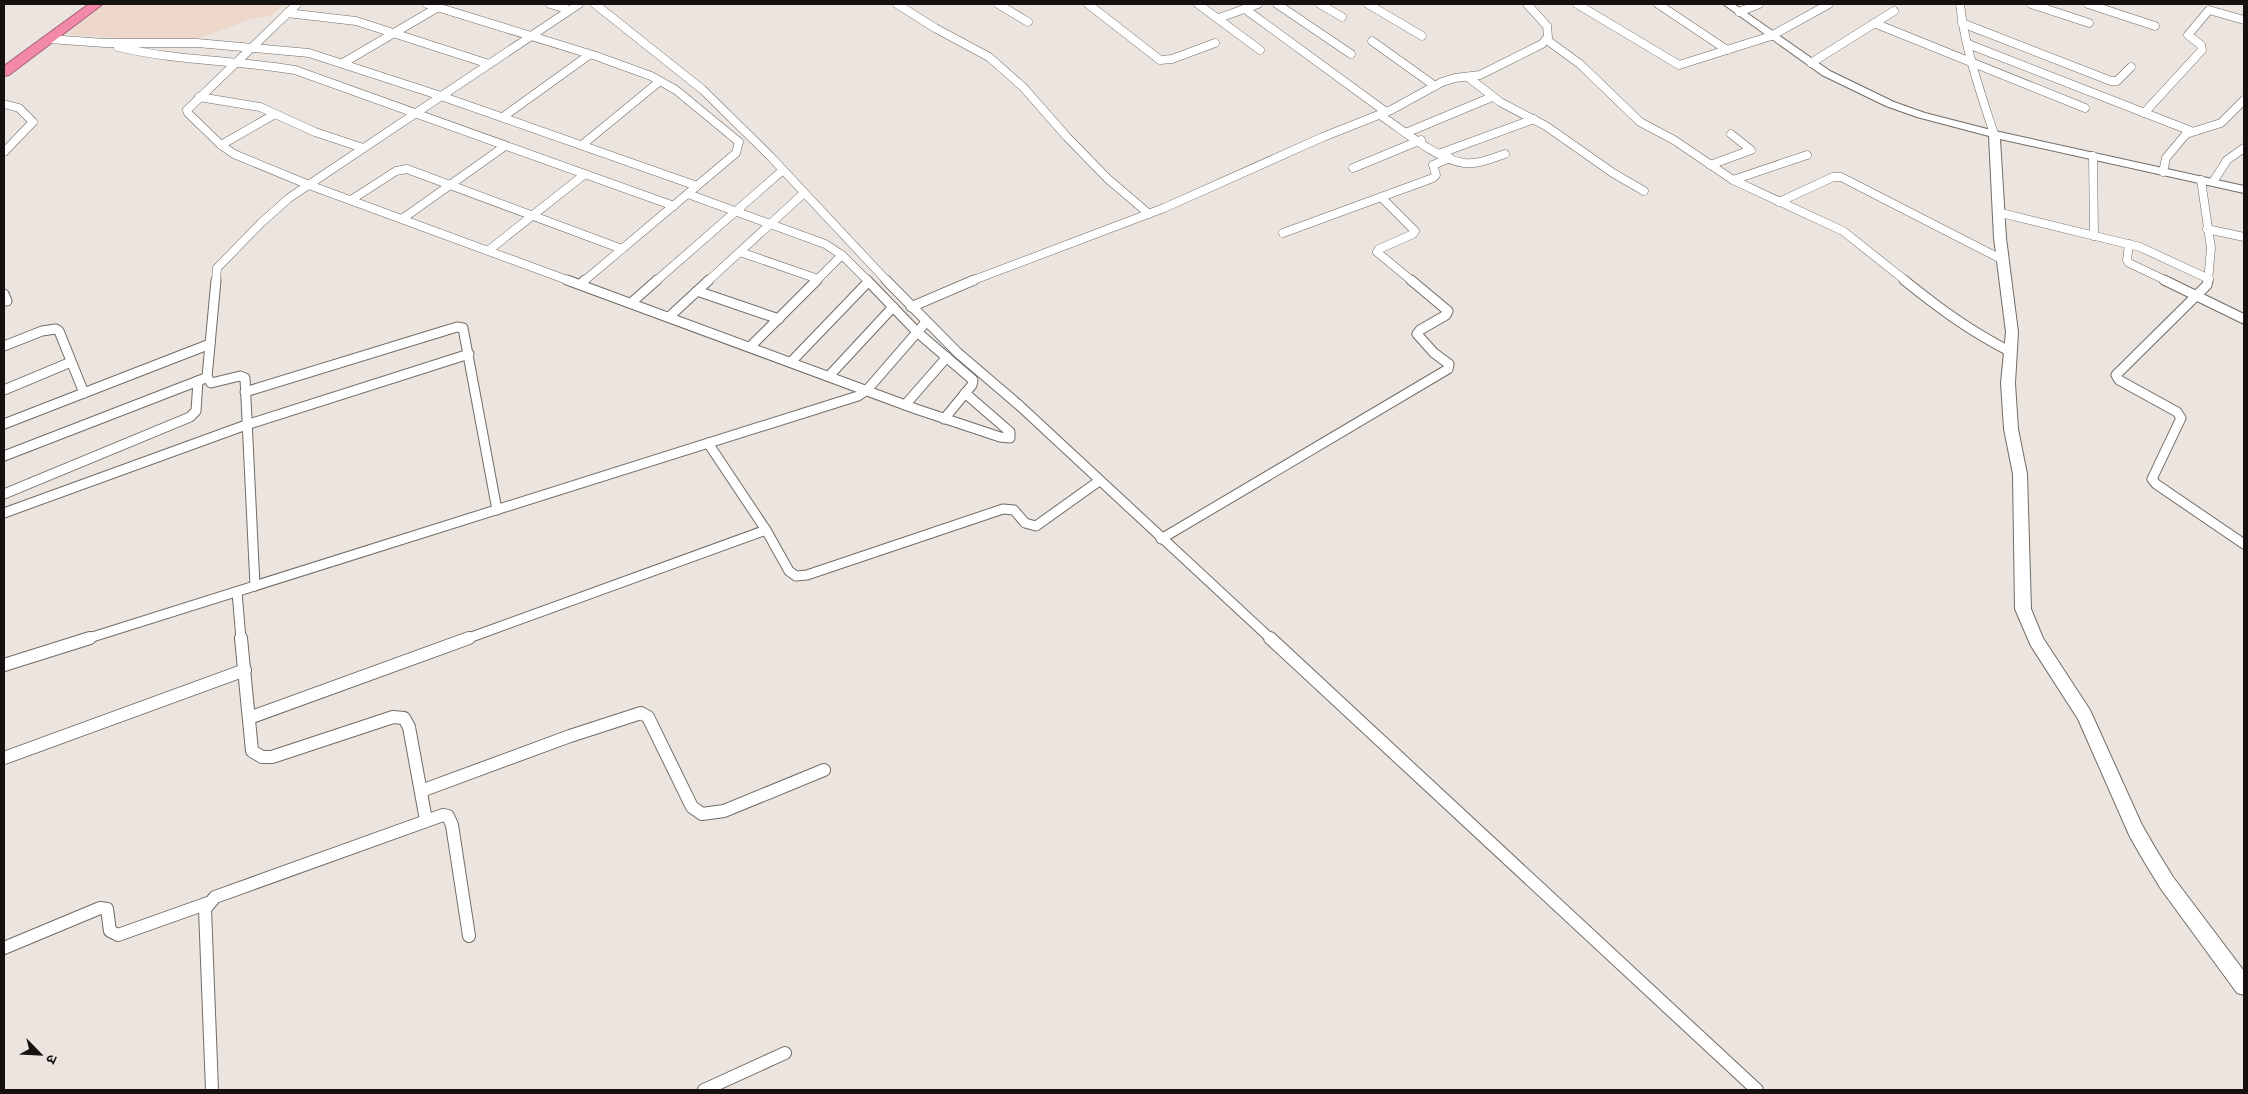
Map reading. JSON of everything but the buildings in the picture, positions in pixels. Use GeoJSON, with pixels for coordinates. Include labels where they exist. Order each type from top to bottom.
{"type":"FeatureCollection","features":[{"type":"Feature","properties":{"kind":"highway"},"geometry":{"type":"LineString","coordinates":[[4,72],[97,4]]}},
{"type":"Feature","properties":{"kind":"street"},"geometry":{"type":"LineString","coordinates":[[297,4],[188,107],[188,113],[221,145],[234,154],[309,185],[905,405],[1000,437],[1010,438],[1010,432],[965,393]]}},
{"type":"Feature","properties":{"kind":"street"},"geometry":{"type":"LineString","coordinates":[[427,4],[441,5],[532,37],[590,54],[660,81],[676,90],[739,142],[736,153],[581,284]]}},
{"type":"Feature","properties":{"kind":"street"},"geometry":{"type":"LineString","coordinates":[[550,4],[570,10]]}},
{"type":"Feature","properties":{"kind":"street"},"geometry":{"type":"LineString","coordinates":[[4,494],[190,417],[196,411],[210,344],[218,266],[280,206],[363,148],[579,4]]}},
{"type":"Feature","properties":{"kind":"street"},"geometry":{"type":"LineString","coordinates":[[595,4],[703,90],[783,170],[926,322],[1757,1090]]}},
{"type":"Feature","properties":{"kind":"street"},"geometry":{"type":"LineString","coordinates":[[897,4],[949,36],[966,43],[989,57],[1023,87],[1067,137],[1108,179],[1149,214]]}},
{"type":"Feature","properties":{"kind":"street"},"geometry":{"type":"LineString","coordinates":[[998,4],[1028,22]]}},
{"type":"Feature","properties":{"kind":"street"},"geometry":{"type":"LineString","coordinates":[[1088,4],[1160,60],[1172,59],[1215,43]]}},
{"type":"Feature","properties":{"kind":"street"},"geometry":{"type":"LineString","coordinates":[[1198,4],[1260,50]]}},
{"type":"Feature","properties":{"kind":"street"},"geometry":{"type":"LineString","coordinates":[[1218,18],[1258,4]]}},
{"type":"Feature","properties":{"kind":"street"},"geometry":{"type":"LineString","coordinates":[[1277,4],[1350,54]]}},
{"type":"Feature","properties":{"kind":"street"},"geometry":{"type":"LineString","coordinates":[[1320,4],[1342,17]]}},
{"type":"Feature","properties":{"kind":"street"},"geometry":{"type":"LineString","coordinates":[[1368,4],[1422,36]]}},
{"type":"Feature","properties":{"kind":"street"},"geometry":{"type":"LineString","coordinates":[[911,307],[986,274],[1149,214],[1323,136],[1384,113],[1435,86],[1455,78],[1468,77],[1491,70],[1547,40],[1549,34],[1547,26],[1527,4]]}},
{"type":"Feature","properties":{"kind":"street"},"geometry":{"type":"LineString","coordinates":[[1577,4],[1676,65],[1685,64],[1771,36],[1829,4]]}},
{"type":"Feature","properties":{"kind":"street"},"geometry":{"type":"LineString","coordinates":[[1658,4],[1727,50]]}},
{"type":"Feature","properties":{"kind":"street"},"geometry":{"type":"LineString","coordinates":[[1728,4],[1826,73],[1890,104],[1921,115],[1994,134],[2244,189]]}},
{"type":"Feature","properties":{"kind":"street"},"geometry":{"type":"LineString","coordinates":[[1739,12],[1758,4]]}},
{"type":"Feature","properties":{"kind":"street"},"geometry":{"type":"LineString","coordinates":[[1960,4],[1962,23],[1972,64],[1994,134],[1998,212],[2010,314],[2011,352],[2008,393],[2020,474],[2022,609],[2028,625],[2084,715],[2136,832],[2167,883],[2244,986]]}},
{"type":"Feature","properties":{"kind":"street"},"geometry":{"type":"LineString","coordinates":[[2031,4],[2089,22]]}},
{"type":"Feature","properties":{"kind":"street"},"geometry":{"type":"LineString","coordinates":[[2088,4],[2155,26]]}},
{"type":"Feature","properties":{"kind":"street"},"geometry":{"type":"LineString","coordinates":[[343,63],[441,5]]}},
{"type":"Feature","properties":{"kind":"street"},"geometry":{"type":"LineString","coordinates":[[1245,9],[1408,132],[1440,153],[1468,163],[1505,154]]}},
{"type":"Feature","properties":{"kind":"street"},"geometry":{"type":"LineString","coordinates":[[2144,113],[2202,50],[2201,45],[2188,35],[2209,10],[2244,20]]}},
{"type":"Feature","properties":{"kind":"street"},"geometry":{"type":"LineString","coordinates":[[1811,63],[1894,11]]}},
{"type":"Feature","properties":{"kind":"street"},"geometry":{"type":"LineString","coordinates":[[287,13],[350,19],[489,64]]}},
{"type":"Feature","properties":{"kind":"street"},"geometry":{"type":"LineString","coordinates":[[1874,23],[2085,108]]}},
{"type":"Feature","properties":{"kind":"street"},"geometry":{"type":"LineString","coordinates":[[1962,23],[2111,81],[2118,81],[2131,67]]}},
{"type":"Feature","properties":{"kind":"street"},"geometry":{"type":"LineString","coordinates":[[49,39],[105,44],[168,42],[294,50],[343,63],[441,96],[697,186]]}},
{"type":"Feature","properties":{"kind":"street"},"geometry":{"type":"LineString","coordinates":[[1547,40],[1580,64],[1632,116],[1674,140],[1733,180],[1843,231],[1946,314],[2011,352]]}},
{"type":"Feature","properties":{"kind":"street"},"geometry":{"type":"LineString","coordinates":[[1372,41],[1435,86]]}},
{"type":"Feature","properties":{"kind":"street"},"geometry":{"type":"LineString","coordinates":[[105,44],[154,55],[295,70],[674,206]]}},
{"type":"Feature","properties":{"kind":"street"},"geometry":{"type":"LineString","coordinates":[[1968,44],[2191,131]]}},
{"type":"Feature","properties":{"kind":"street"},"geometry":{"type":"LineString","coordinates":[[503,117],[590,54]]}},
{"type":"Feature","properties":{"kind":"street"},"geometry":{"type":"LineString","coordinates":[[1468,77],[1492,97],[1513,110],[1534,119],[1618,176],[1644,191]]}},
{"type":"Feature","properties":{"kind":"street"},"geometry":{"type":"LineString","coordinates":[[582,145],[660,81]]}},
{"type":"Feature","properties":{"kind":"street"},"geometry":{"type":"LineString","coordinates":[[199,97],[250,104],[315,132],[363,148]]}},
{"type":"Feature","properties":{"kind":"street"},"geometry":{"type":"LineString","coordinates":[[1408,132],[1492,97]]}},
{"type":"Feature","properties":{"kind":"street"},"geometry":{"type":"LineString","coordinates":[[2163,172],[2169,153],[2177,142],[2191,131],[2221,123],[2244,100]]}},
{"type":"Feature","properties":{"kind":"street"},"geometry":{"type":"LineString","coordinates":[[4,104],[19,108],[33,122],[4,152]]}},
{"type":"Feature","properties":{"kind":"street"},"geometry":{"type":"LineString","coordinates":[[221,145],[276,114]]}},
{"type":"Feature","properties":{"kind":"street"},"geometry":{"type":"LineString","coordinates":[[1440,153],[1478,141],[1534,119]]}},
{"type":"Feature","properties":{"kind":"street"},"geometry":{"type":"LineString","coordinates":[[1710,165],[1751,150],[1731,134]]}},
{"type":"Feature","properties":{"kind":"street"},"geometry":{"type":"LineString","coordinates":[[1353,168],[1421,140]]}},
{"type":"Feature","properties":{"kind":"street"},"geometry":{"type":"LineString","coordinates":[[402,219],[505,146]]}},
{"type":"Feature","properties":{"kind":"street"},"geometry":{"type":"LineString","coordinates":[[2213,182],[2227,160],[2244,148]]}},
{"type":"Feature","properties":{"kind":"street"},"geometry":{"type":"LineString","coordinates":[[1733,180],[1807,155]]}},
{"type":"Feature","properties":{"kind":"street"},"geometry":{"type":"LineString","coordinates":[[2093,156],[2094,236]]}},
{"type":"Feature","properties":{"kind":"street"},"geometry":{"type":"LineString","coordinates":[[1283,233],[1433,178],[1436,175],[1432,165],[1450,158]]}},
{"type":"Feature","properties":{"kind":"street"},"geometry":{"type":"LineString","coordinates":[[351,200],[400,169],[410,169],[622,249]]}},
{"type":"Feature","properties":{"kind":"street"},"geometry":{"type":"LineString","coordinates":[[632,303],[783,170]]}},
{"type":"Feature","properties":{"kind":"street"},"geometry":{"type":"LineString","coordinates":[[489,250],[586,174]]}},
{"type":"Feature","properties":{"kind":"street"},"geometry":{"type":"LineString","coordinates":[[1779,202],[1833,177],[1841,177],[2003,260]]}},
{"type":"Feature","properties":{"kind":"street"},"geometry":{"type":"LineString","coordinates":[[2201,180],[2211,259],[2209,279],[2196,295],[2116,373],[2116,377],[2177,412],[2181,418],[2152,479],[2156,484],[2244,544]]}},
{"type":"Feature","properties":{"kind":"street"},"geometry":{"type":"LineString","coordinates":[[669,317],[804,193]]}},
{"type":"Feature","properties":{"kind":"street"},"geometry":{"type":"LineString","coordinates":[[688,194],[825,244],[842,255],[917,332],[973,380],[972,386],[944,419]]}},
{"type":"Feature","properties":{"kind":"street"},"geometry":{"type":"LineString","coordinates":[[1161,539],[1448,369],[1449,364],[1430,348],[1418,333],[1446,315],[1448,311],[1377,252],[1378,249],[1415,231],[1381,197]]}},
{"type":"Feature","properties":{"kind":"street"},"geometry":{"type":"LineString","coordinates":[[1998,212],[2129,244],[2149,251],[2209,279]]}},
{"type":"Feature","properties":{"kind":"street"},"geometry":{"type":"LineString","coordinates":[[2208,229],[2244,237]]}},
{"type":"Feature","properties":{"kind":"street"},"geometry":{"type":"LineString","coordinates":[[2129,244],[2127,260],[2129,263],[2244,319]]}},
{"type":"Feature","properties":{"kind":"street"},"geometry":{"type":"LineString","coordinates":[[740,252],[818,280]]}},
{"type":"Feature","properties":{"kind":"street"},"geometry":{"type":"LineString","coordinates":[[750,347],[842,255]]}},
{"type":"Feature","properties":{"kind":"street"},"geometry":{"type":"LineString","coordinates":[[791,362],[868,282]]}},
{"type":"Feature","properties":{"kind":"street"},"geometry":{"type":"LineString","coordinates":[[697,291],[779,319]]}},
{"type":"Feature","properties":{"kind":"street"},"geometry":{"type":"LineString","coordinates":[[829,376],[893,307]]}},
{"type":"Feature","properties":{"kind":"street"},"geometry":{"type":"LineString","coordinates":[[4,665],[858,396],[867,390],[926,322]]}},
{"type":"Feature","properties":{"kind":"street"},"geometry":{"type":"LineString","coordinates":[[245,392],[457,328],[464,330],[497,510]]}},
{"type":"Feature","properties":{"kind":"street"},"geometry":{"type":"LineString","coordinates":[[4,346],[42,331],[56,329],[59,331],[84,393]]}},
{"type":"Feature","properties":{"kind":"street"},"geometry":{"type":"LineString","coordinates":[[4,424],[210,344]]}},
{"type":"Feature","properties":{"kind":"street"},"geometry":{"type":"LineString","coordinates":[[4,513],[246,425],[469,354]]}},
{"type":"Feature","properties":{"kind":"street"},"geometry":{"type":"LineString","coordinates":[[905,405],[947,358]]}},
{"type":"Feature","properties":{"kind":"street"},"geometry":{"type":"LineString","coordinates":[[4,390],[71,362]]}},
{"type":"Feature","properties":{"kind":"street"},"geometry":{"type":"LineString","coordinates":[[4,456],[202,379],[214,383],[242,376],[245,378],[255,586]]}},
{"type":"Feature","properties":{"kind":"street"},"geometry":{"type":"LineString","coordinates":[[708,443],[766,530],[789,572],[796,576],[1003,509],[1014,510],[1025,523],[1036,526],[1099,481]]}},
{"type":"Feature","properties":{"kind":"street"},"geometry":{"type":"LineString","coordinates":[[249,718],[766,530]]}},
{"type":"Feature","properties":{"kind":"street"},"geometry":{"type":"LineString","coordinates":[[237,592],[252,751],[262,757],[272,757],[393,717],[404,718],[409,727],[426,820]]}},
{"type":"Feature","properties":{"kind":"street"},"geometry":{"type":"LineString","coordinates":[[4,758],[245,670]]}},
{"type":"Feature","properties":{"kind":"street"},"geometry":{"type":"LineString","coordinates":[[421,791],[570,736],[641,713],[648,716],[692,807],[702,814],[724,811],[824,770]]}},
{"type":"Feature","properties":{"kind":"street"},"geometry":{"type":"LineString","coordinates":[[212,1090],[205,909],[214,897],[442,815],[451,820],[469,936]]}},
{"type":"Feature","properties":{"kind":"street"},"geometry":{"type":"LineString","coordinates":[[4,948],[100,908],[108,909],[110,932],[118,935],[208,903]]}},
{"type":"Feature","properties":{"kind":"street"},"geometry":{"type":"LineString","coordinates":[[704,1090],[785,1053]]}},
{"type":"Feature","properties":{"kind":"shaded area"},"geometry":{"type":"Polygon","coordinates":[[[106,4],[284,4],[272,15],[251,19],[197,39],[129,39],[67,34],[106,4]]]}}]}
